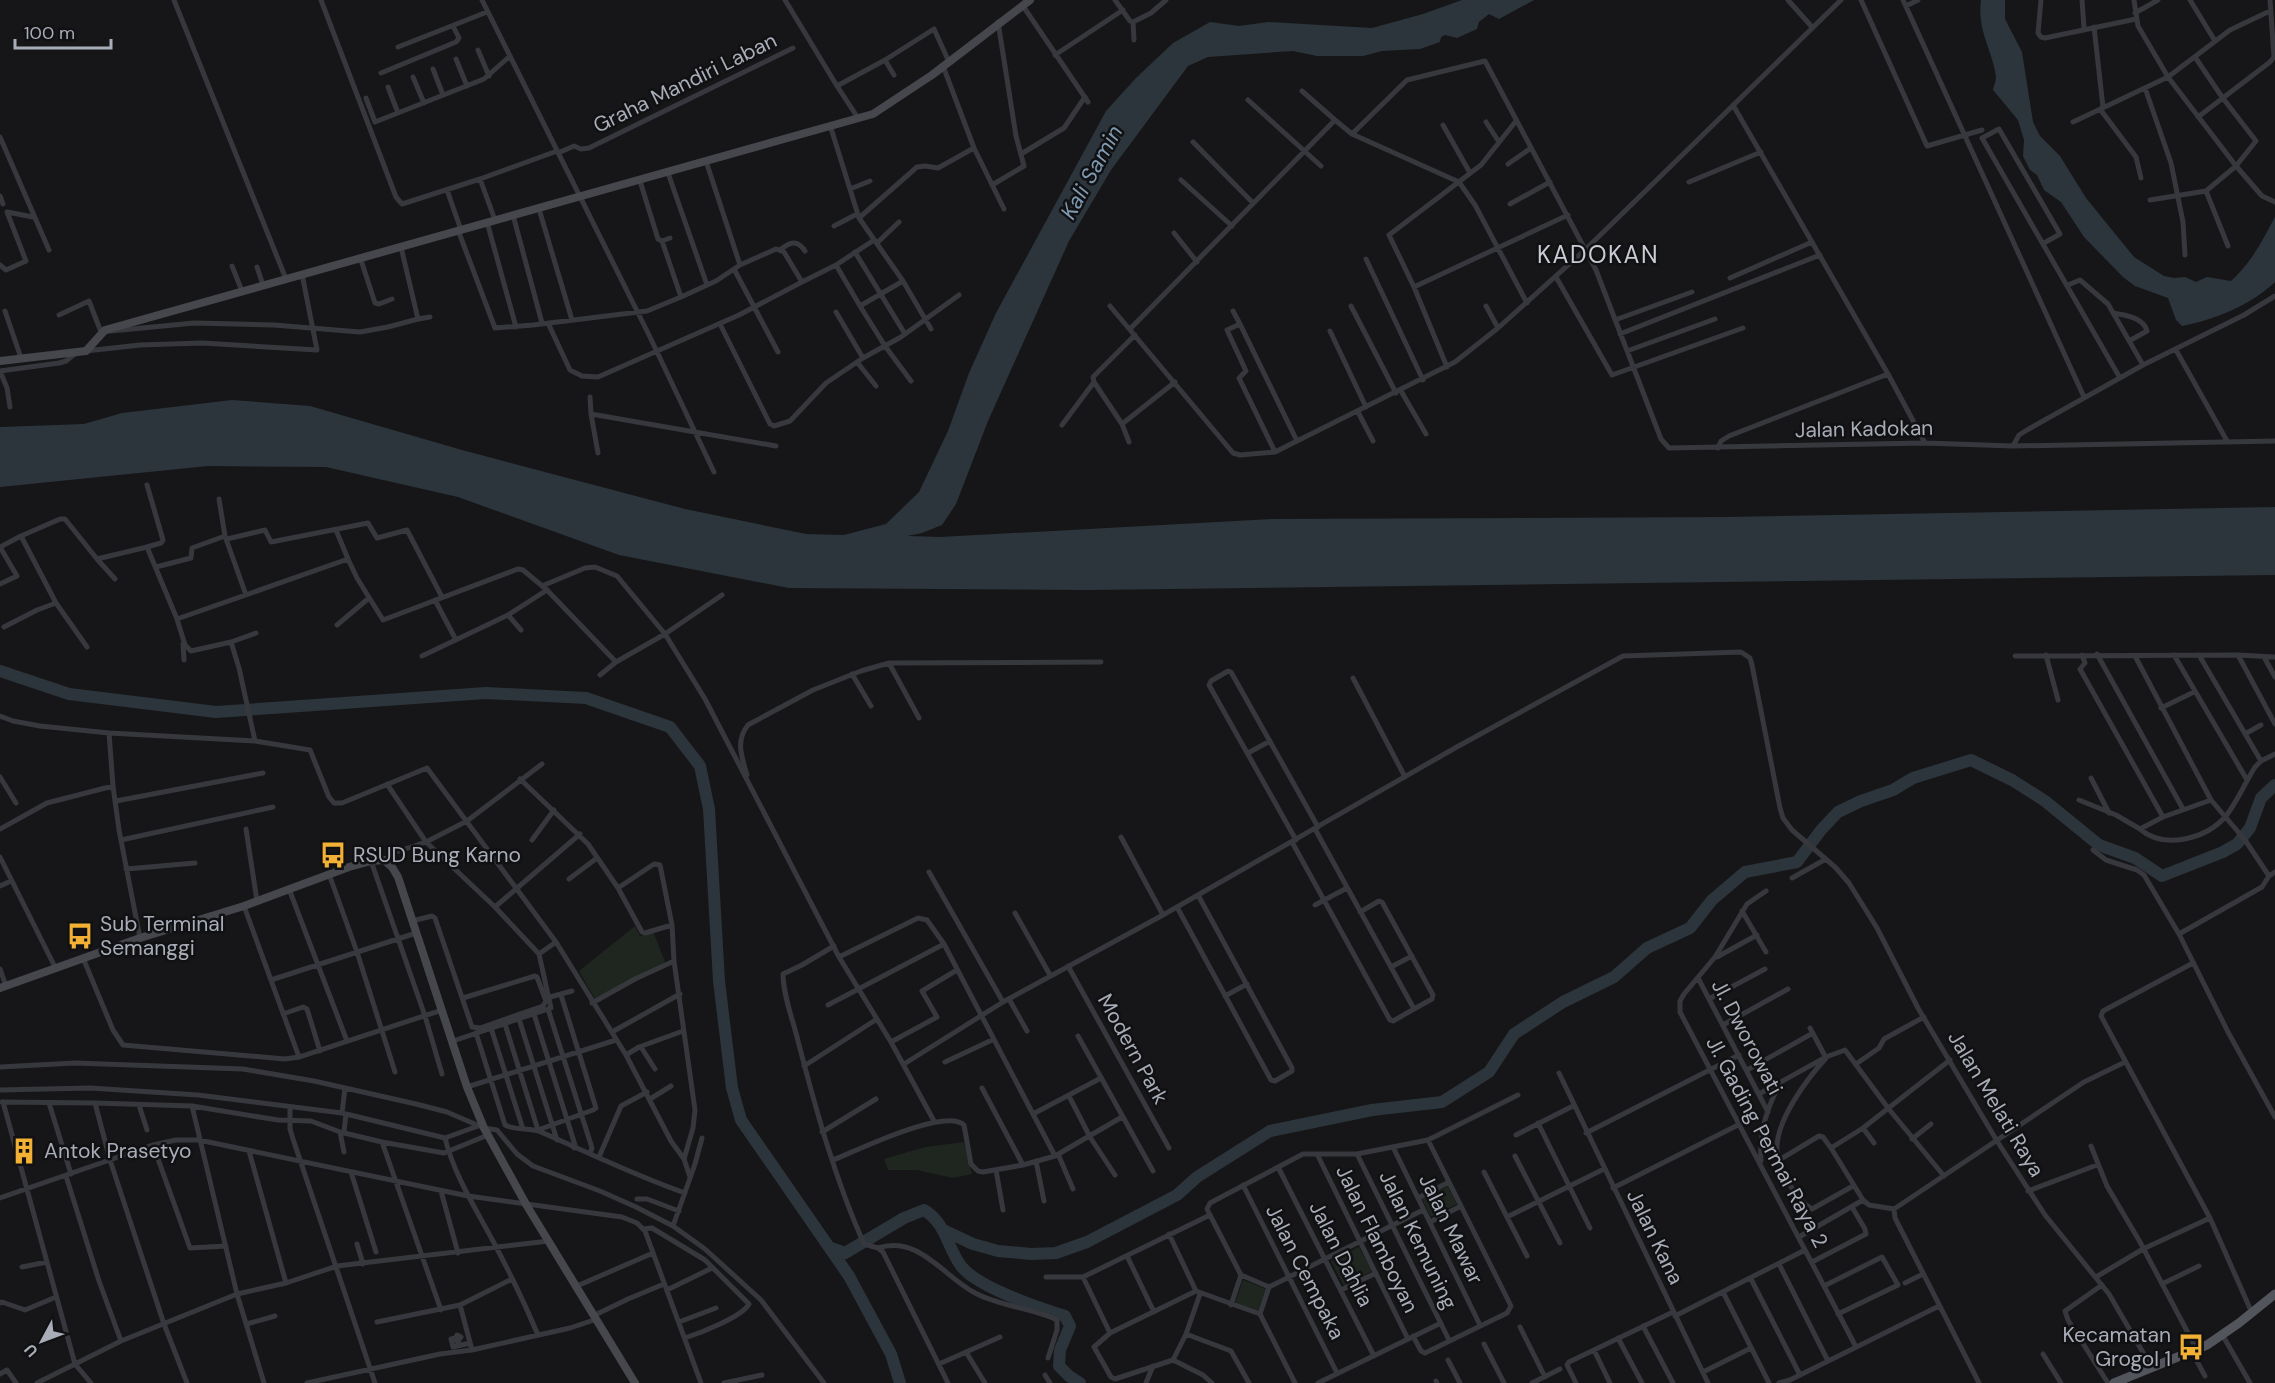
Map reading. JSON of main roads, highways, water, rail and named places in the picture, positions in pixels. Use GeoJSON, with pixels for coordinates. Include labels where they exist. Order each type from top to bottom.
{"type":"FeatureCollection","features":[{"type":"Feature","properties":{"kind":"main road"},"geometry":{"type":"LineString","coordinates":[[2114,1383],[2195,1351],[2223,1336],[2275,1294]]}},
{"type":"Feature","properties":{"kind":"water","name":"Kali Samin"},"geometry":{"type":"Polygon","coordinates":[[[1462,0],[1534,0],[1499,19],[1489,14],[1479,22],[1477,29],[1457,38],[1445,35],[1441,37],[1440,42],[1420,49],[1382,51],[1363,56],[1317,56],[1293,51],[1208,57],[1188,66],[1111,170],[1069,241],[988,421],[956,504],[942,525],[907,536],[940,537],[1273,519],[1725,517],[2275,507],[2275,575],[1088,590],[789,588],[619,555],[458,497],[326,467],[208,466],[0,487],[0,427],[84,424],[122,413],[232,400],[310,406],[462,450],[685,509],[806,534],[844,535],[886,524],[919,492],[948,431],[969,373],[996,313],[1106,111],[1173,43],[1210,22],[1239,26],[1268,22],[1372,28],[1462,0]]]}},
{"type":"Feature","properties":{"kind":"water"},"geometry":{"type":"Polygon","coordinates":[[[1981,0],[2005,0],[2005,19],[2022,52],[2033,122],[2040,136],[2060,156],[2086,198],[2134,257],[2164,276],[2185,277],[2196,282],[2207,277],[2231,281],[2251,259],[2275,217],[2275,282],[2255,298],[2232,310],[2207,320],[2182,326],[2176,320],[2168,298],[2135,286],[2123,277],[2084,237],[2061,202],[2044,190],[2037,175],[2030,170],[2023,156],[2024,140],[2018,120],[1993,90],[1996,77],[1981,21],[1981,0]]]}},
{"type":"Feature","properties":{"kind":"waterway"},"geometry":{"type":"LineString","coordinates":[[0,671],[69,694],[216,712],[486,693],[586,698],[670,727],[700,766],[709,809],[719,981],[732,1088],[741,1120],[849,1276],[891,1354],[900,1383]]}},
{"type":"Feature","properties":{"kind":"waterway"},"geometry":{"type":"LineString","coordinates":[[943,1230],[973,1244],[998,1251],[1031,1254],[1056,1253],[1087,1242],[1177,1195],[1197,1177],[1270,1131],[1372,1110],[1442,1102],[1489,1072],[1514,1034],[1563,1002],[1614,977],[1647,948],[1690,928],[1712,900],[1745,872],[1797,862],[1838,812],[1893,790],[1913,778],[1971,760],[2012,780],[2045,801],[2099,845],[2135,858],[2162,876],[2223,852],[2237,844],[2250,828],[2261,798],[2275,785]]}},
{"type":"Feature","properties":{"kind":"waterway"},"geometry":{"type":"LineString","coordinates":[[831,1248],[845,1253],[904,1218],[924,1210],[942,1228],[956,1259],[969,1274],[994,1289],[1065,1316],[1070,1326],[1060,1350],[1059,1366],[1080,1383]]}},
{"type":"Feature","properties":{"kind":"place","name":"RSUD Bung Karno"},"geometry":{"type":"Point","coordinates":[333,855]}},
{"type":"Feature","properties":{"kind":"place","name":"Sub Terminal Semanggi"},"geometry":{"type":"Point","coordinates":[80,936]}},
{"type":"Feature","properties":{"kind":"place","name":"Antok Prasetyo"},"geometry":{"type":"Point","coordinates":[24,1151]}},
{"type":"Feature","properties":{"kind":"place","name":"Kecamatan Grogol 1"},"geometry":{"type":"Point","coordinates":[2191,1347]}},
{"type":"Feature","properties":{"kind":"district","name":"KADOKAN"},"geometry":{"type":"Point","coordinates":[1598,255]}}]}
